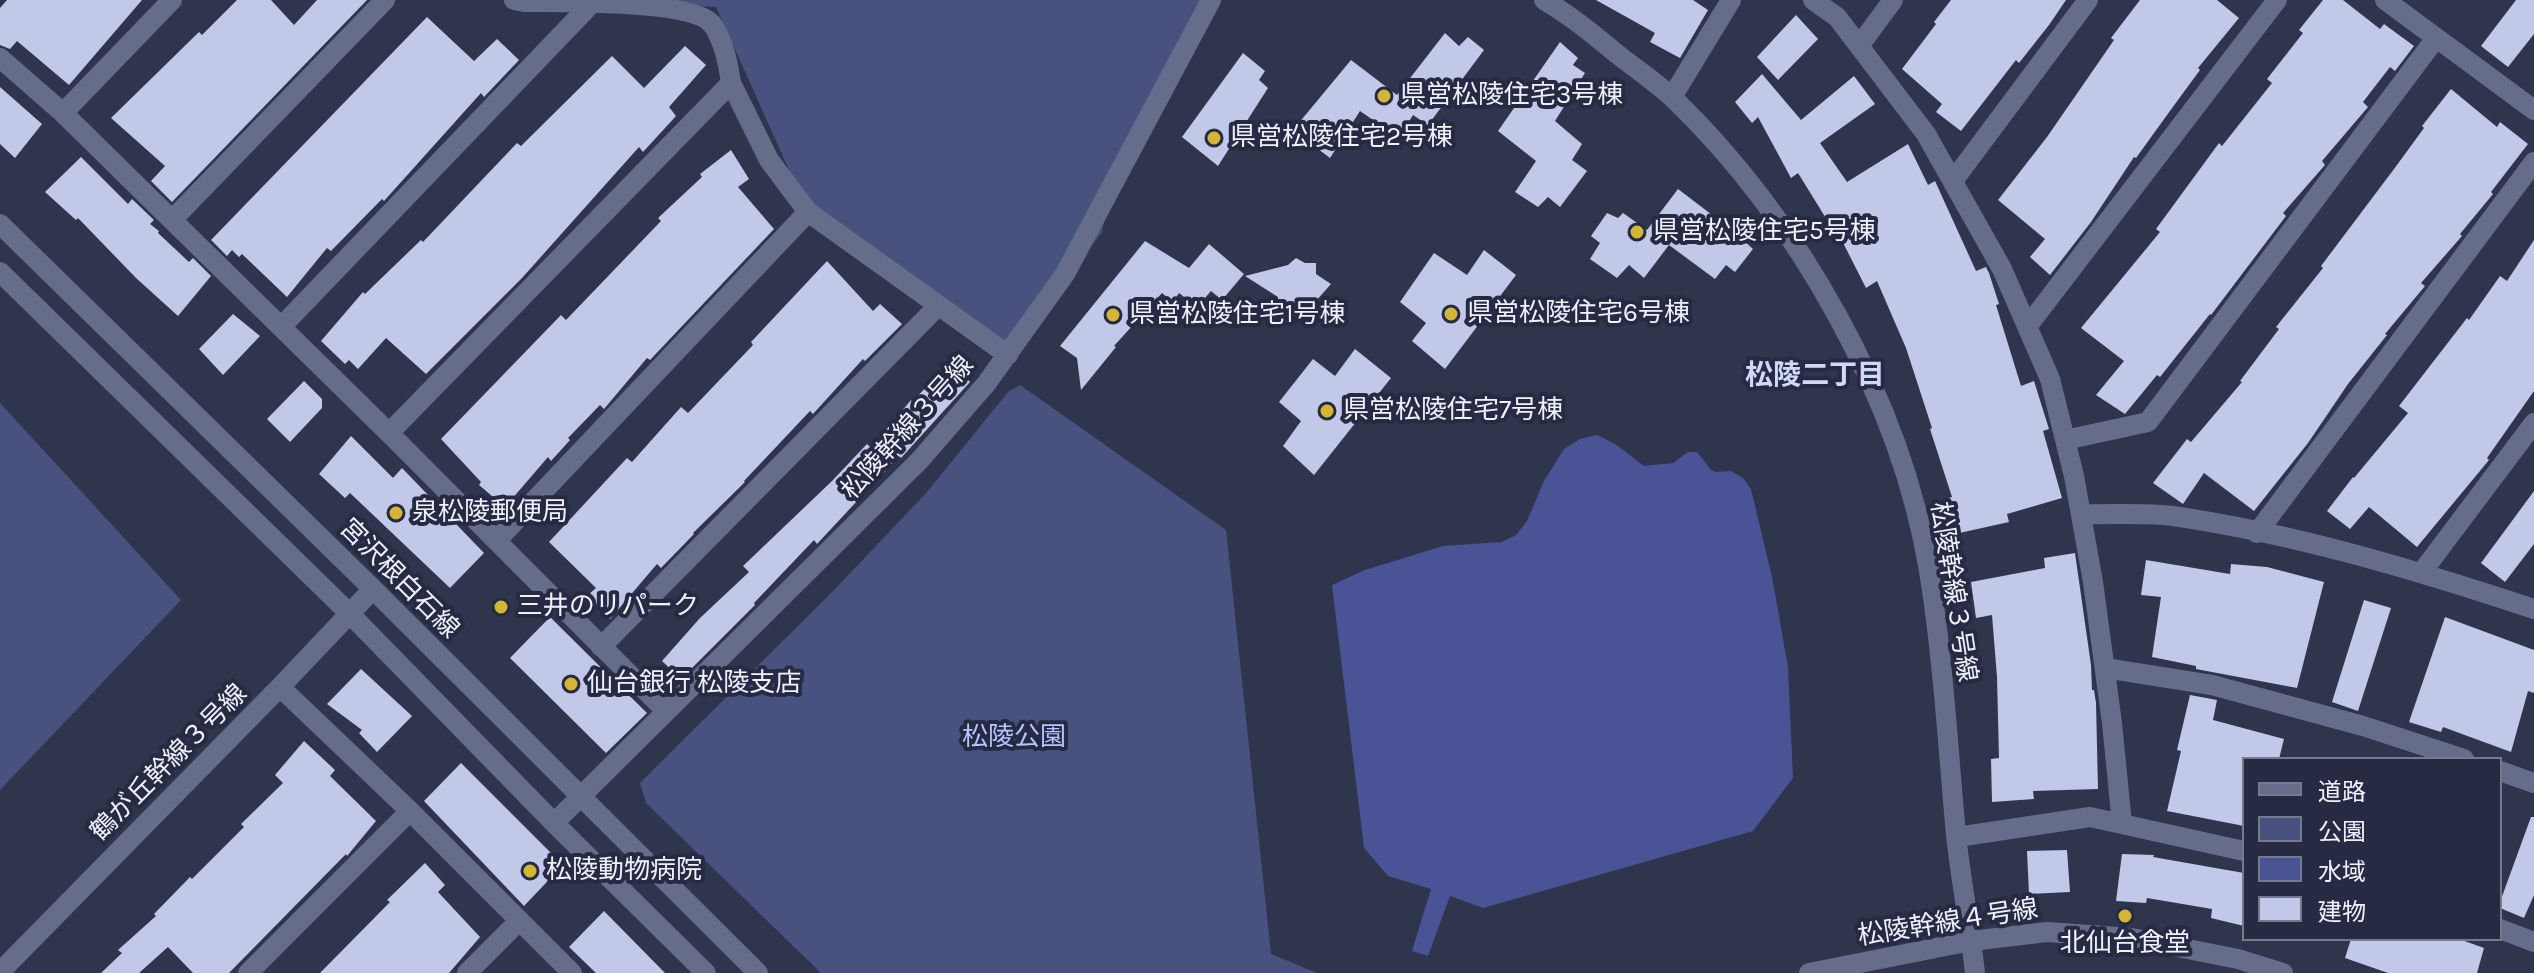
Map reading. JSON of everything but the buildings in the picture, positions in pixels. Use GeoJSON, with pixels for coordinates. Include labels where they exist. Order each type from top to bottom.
{"type":"FeatureCollection","features":[{"type":"Feature","properties":{"kind":"street"},"geometry":{"type":"LineString","coordinates":[[63,113],[171,0]]}},
{"type":"Feature","properties":{"kind":"street"},"geometry":{"type":"LineString","coordinates":[[172,220],[385,0]]}},
{"type":"Feature","properties":{"kind":"street"},"geometry":{"type":"LineString","coordinates":[[514,0],[624,2],[684,7],[711,22],[727,58],[731,83],[769,160],[808,212],[1008,355]]}},
{"type":"Feature","properties":{"kind":"street","name":"松陵幹線３号線"},"geometry":{"type":"LineString","coordinates":[[554,823],[919,461],[986,384],[1065,274],[1211,0]]}},
{"type":"Feature","properties":{"kind":"street"},"geometry":{"type":"LineString","coordinates":[[1672,97],[1731,0]]}},
{"type":"Feature","properties":{"kind":"street"},"geometry":{"type":"LineString","coordinates":[[1813,0],[1837,17],[1926,134],[2002,269],[2050,379],[2093,582],[2122,824]]}},
{"type":"Feature","properties":{"kind":"street"},"geometry":{"type":"LineString","coordinates":[[1859,46],[1893,0]]}},
{"type":"Feature","properties":{"kind":"street"},"geometry":{"type":"LineString","coordinates":[[1953,181],[2088,0]]}},
{"type":"Feature","properties":{"kind":"street"},"geometry":{"type":"LineString","coordinates":[[2027,327],[2277,0]]}},
{"type":"Feature","properties":{"kind":"street"},"geometry":{"type":"LineString","coordinates":[[2385,0],[2534,110]]}},
{"type":"Feature","properties":{"kind":"street","name":"松陵幹線３号線"},"geometry":{"type":"LineString","coordinates":[[1550,1],[1672,97],[1713,140],[1752,186],[1810,269],[1854,347],[1895,441],[1929,570],[1948,727],[1957,837],[1975,973]]}},
{"type":"Feature","properties":{"kind":"street"},"geometry":{"type":"LineString","coordinates":[[281,327],[593,2]]}},
{"type":"Feature","properties":{"kind":"street"},"geometry":{"type":"LineString","coordinates":[[2065,440],[2148,422],[2436,38]]}},
{"type":"Feature","properties":{"kind":"street"},"geometry":{"type":"LineString","coordinates":[[0,58],[63,113],[497,540],[666,711]]}},
{"type":"Feature","properties":{"kind":"street"},"geometry":{"type":"LineString","coordinates":[[389,433],[731,83]]}},
{"type":"Feature","properties":{"kind":"street"},"geometry":{"type":"LineString","coordinates":[[2257,533],[2534,162]]}},
{"type":"Feature","properties":{"kind":"street"},"geometry":{"type":"LineString","coordinates":[[497,540],[808,212]]}},
{"type":"Feature","properties":{"kind":"street","name":"宮沢根白石線"},"geometry":{"type":"LineString","coordinates":[[0,224],[373,589],[758,973]]}},
{"type":"Feature","properties":{"kind":"street"},"geometry":{"type":"LineString","coordinates":[[0,272],[350,614],[706,973]]}},
{"type":"Feature","properties":{"kind":"street"},"geometry":{"type":"LineString","coordinates":[[601,647],[938,306]]}},
{"type":"Feature","properties":{"kind":"street"},"geometry":{"type":"LineString","coordinates":[[2422,572],[2534,423]]}},
{"type":"Feature","properties":{"kind":"street"},"geometry":{"type":"LineString","coordinates":[[2081,514],[2170,516],[2257,533],[2422,572],[2534,609]]}},
{"type":"Feature","properties":{"kind":"street","name":"鶴が丘幹線３号線"},"geometry":{"type":"LineString","coordinates":[[11,968],[373,589]]}},
{"type":"Feature","properties":{"kind":"street"},"geometry":{"type":"LineString","coordinates":[[2105,668],[2212,685],[2363,726],[2458,757]]}},
{"type":"Feature","properties":{"kind":"street"},"geometry":{"type":"LineString","coordinates":[[280,687],[572,973]]}},
{"type":"Feature","properties":{"kind":"street"},"geometry":{"type":"LineString","coordinates":[[2502,772],[2534,783]]}},
{"type":"Feature","properties":{"kind":"street"},"geometry":{"type":"LineString","coordinates":[[248,973],[410,811]]}},
{"type":"Feature","properties":{"kind":"street"},"geometry":{"type":"LineString","coordinates":[[1957,837],[2090,817],[2242,851]]}},
{"type":"Feature","properties":{"kind":"street"},"geometry":{"type":"LineString","coordinates":[[467,973],[519,921]]}},
{"type":"Feature","properties":{"kind":"street"},"geometry":{"type":"LineString","coordinates":[[2502,930],[2534,942]]}},
{"type":"Feature","properties":{"kind":"street","name":"松陵幹線４号線"},"geometry":{"type":"LineString","coordinates":[[1809,973],[1971,941],[2047,932],[2132,938],[2238,959],[2283,973]]}},
{"type":"Feature","properties":{"kind":"green space"},"geometry":{"type":"Polygon","coordinates":[[[591,0],[1205,0],[1110,191],[1102,232],[1008,355],[808,212],[716,7],[591,0]]]}},
{"type":"Feature","properties":{"kind":"green space","name":"松陵公園"},"geometry":{"type":"Polygon","coordinates":[[[1020,385],[1226,530],[1271,954],[1317,973],[821,973],[646,803],[640,783],[837,587],[927,492],[1008,392],[1020,385]]]}},
{"type":"Feature","properties":{"kind":"green space"},"geometry":{"type":"Polygon","coordinates":[[[0,403],[181,600],[0,790],[0,403]]]}},
{"type":"Feature","properties":{"kind":"water"},"geometry":{"type":"Polygon","coordinates":[[[1597,435],[1644,466],[1673,463],[1688,452],[1697,452],[1711,470],[1731,471],[1743,478],[1751,489],[1772,577],[1788,667],[1793,778],[1753,831],[1483,908],[1450,896],[1428,956],[1412,951],[1431,889],[1388,876],[1364,848],[1332,585],[1365,570],[1443,546],[1502,542],[1516,535],[1527,521],[1544,481],[1564,449],[1580,439],[1597,435]]]}},
{"type":"Feature","properties":{"kind":"place","name":"県営松陵住宅3号棟"},"geometry":{"type":"Point","coordinates":[1384,96]}},
{"type":"Feature","properties":{"kind":"place","name":"県営松陵住宅2号棟"},"geometry":{"type":"Point","coordinates":[1214,138]}},
{"type":"Feature","properties":{"kind":"place","name":"県営松陵住宅5号棟"},"geometry":{"type":"Point","coordinates":[1637,232]}},
{"type":"Feature","properties":{"kind":"place","name":"県営松陵住宅6号棟"},"geometry":{"type":"Point","coordinates":[1451,314]}},
{"type":"Feature","properties":{"kind":"place","name":"県営松陵住宅1号棟"},"geometry":{"type":"Point","coordinates":[1113,315]}},
{"type":"Feature","properties":{"kind":"place","name":"県営松陵住宅7号棟"},"geometry":{"type":"Point","coordinates":[1327,411]}},
{"type":"Feature","properties":{"kind":"place","name":"泉松陵郵便局"},"geometry":{"type":"Point","coordinates":[396,513]}},
{"type":"Feature","properties":{"kind":"place","name":"三井のリパーク"},"geometry":{"type":"Point","coordinates":[501,607]}},
{"type":"Feature","properties":{"kind":"place","name":"仙台銀行 松陵支店"},"geometry":{"type":"Point","coordinates":[571,684]}},
{"type":"Feature","properties":{"kind":"place","name":"松陵動物病院"},"geometry":{"type":"Point","coordinates":[530,871]}},
{"type":"Feature","properties":{"kind":"place","name":"北仙台食堂"},"geometry":{"type":"Point","coordinates":[2125,916]}},
{"type":"Feature","properties":{"kind":"district","name":"松陵二丁目"},"geometry":{"type":"Point","coordinates":[1815,376]}}]}
